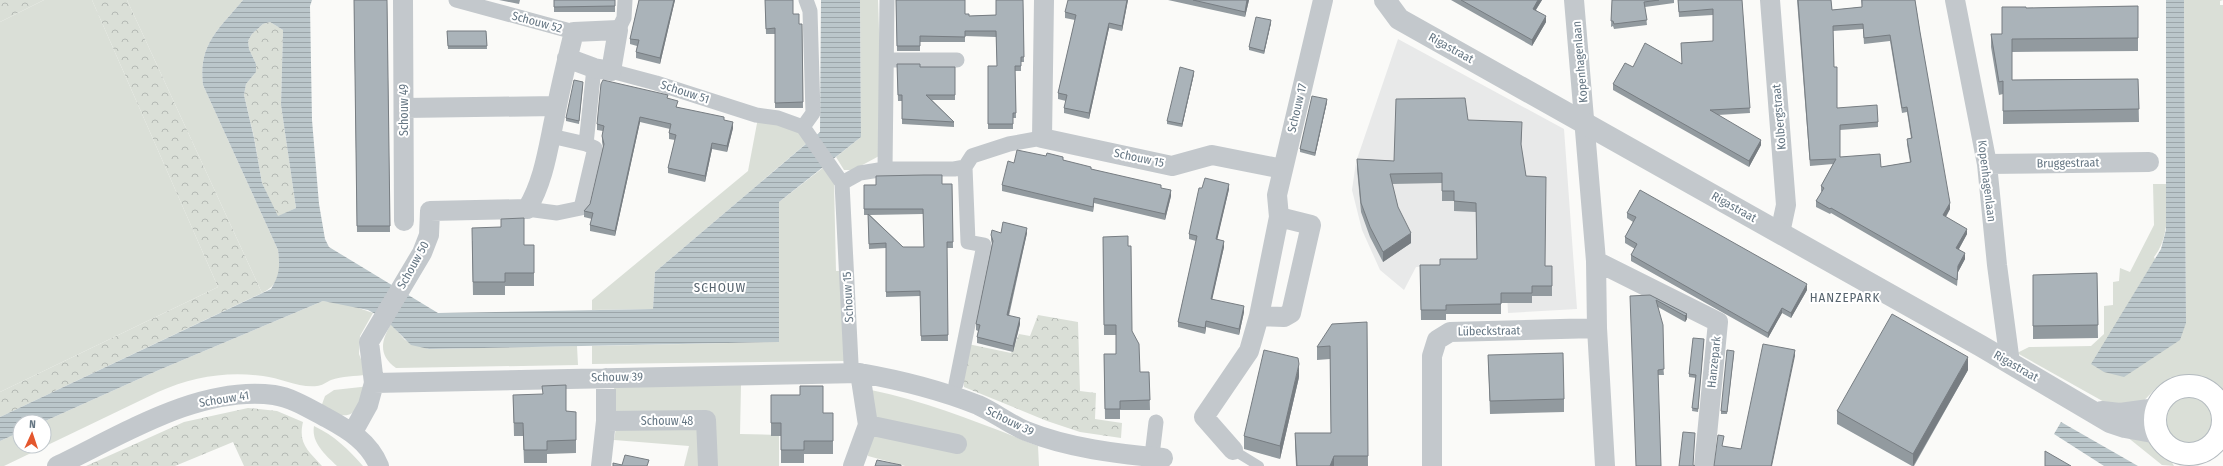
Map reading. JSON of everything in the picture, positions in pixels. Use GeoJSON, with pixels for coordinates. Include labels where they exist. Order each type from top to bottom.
{"type":"FeatureCollection","features":[{"type":"Feature","properties":{"kind":"main road"},"geometry":{"type":"LineString","coordinates":[[2185,386],[2204,390],[2222,407],[2223,418],[2221,433],[2204,458],[2188,454],[2179,459],[2158,433],[2155,421],[2157,409],[2168,393],[2185,386]]}},
{"type":"Feature","properties":{"kind":"street","name":"Schouw 49"},"geometry":{"type":"LineString","coordinates":[[403,0],[404,221]]}},
{"type":"Feature","properties":{"kind":"street","name":"Schouw 52"},"geometry":{"type":"LineString","coordinates":[[456,0],[574,32],[618,30]]}},
{"type":"Feature","properties":{"kind":"street"},"geometry":{"type":"LineString","coordinates":[[550,136],[586,144],[603,70],[624,18],[626,0]]}},
{"type":"Feature","properties":{"kind":"street"},"geometry":{"type":"LineString","coordinates":[[806,0],[810,11],[813,113],[806,130],[839,177],[885,169],[954,169],[965,167],[968,242],[984,245],[956,384]]}},
{"type":"Feature","properties":{"kind":"street"},"geometry":{"type":"LineString","coordinates":[[885,169],[887,60],[886,0]]}},
{"type":"Feature","properties":{"kind":"street"},"geometry":{"type":"LineString","coordinates":[[1042,138],[1044,0]]}},
{"type":"Feature","properties":{"kind":"street","name":"Schouw 17"},"geometry":{"type":"LineString","coordinates":[[1233,450],[1204,417],[1249,351],[1259,316],[1279,217],[1277,195],[1323,0]]}},
{"type":"Feature","properties":{"kind":"street","name":"Rigastraat"},"geometry":{"type":"LineString","coordinates":[[1385,0],[1399,19],[2010,363],[2117,425],[2158,433]]}},
{"type":"Feature","properties":{"kind":"street","name":"Kopenhagenlaan"},"geometry":{"type":"LineString","coordinates":[[1574,0],[1586,124]]}},
{"type":"Feature","properties":{"kind":"street","name":"Kolbergstraat"},"geometry":{"type":"LineString","coordinates":[[1770,0],[1786,205],[1780,233]]}},
{"type":"Feature","properties":{"kind":"street","name":"Kopenhagenlaan"},"geometry":{"type":"LineString","coordinates":[[1955,0],[1987,164],[1997,265],[2010,363]]}},
{"type":"Feature","properties":{"kind":"street"},"geometry":{"type":"LineString","coordinates":[[526,209],[536,194],[574,32]]}},
{"type":"Feature","properties":{"kind":"street","name":"Schouw 51"},"geometry":{"type":"LineString","coordinates":[[567,58],[603,70],[656,83],[756,115],[778,118],[806,130]]}},
{"type":"Feature","properties":{"kind":"street"},"geometry":{"type":"LineString","coordinates":[[887,60],[957,60]]}},
{"type":"Feature","properties":{"kind":"street"},"geometry":{"type":"LineString","coordinates":[[404,108],[556,106]]}},
{"type":"Feature","properties":{"kind":"street"},"geometry":{"type":"LineString","coordinates":[[1586,124],[1596,261],[1597,328],[1605,466]]}},
{"type":"Feature","properties":{"kind":"street","name":"Schouw 15"},"geometry":{"type":"LineString","coordinates":[[965,167],[972,156],[1009,144],[1042,138],[1172,166],[1212,155],[1283,169]]}},
{"type":"Feature","properties":{"kind":"street","name":"Schouw 50"},"geometry":{"type":"LineString","coordinates":[[374,383],[369,342],[378,324],[422,253],[429,235],[430,211],[526,209],[557,213],[581,208],[596,148],[586,144]]}},
{"type":"Feature","properties":{"kind":"street","name":"Bruggestraat"},"geometry":{"type":"LineString","coordinates":[[1987,164],[2149,162]]}},
{"type":"Feature","properties":{"kind":"street","name":"Schouw 15"},"geometry":{"type":"LineString","coordinates":[[839,177],[856,368]]}},
{"type":"Feature","properties":{"kind":"street"},"geometry":{"type":"LineString","coordinates":[[1259,316],[1284,317],[1291,313],[1310,225],[1279,217]]}},
{"type":"Feature","properties":{"kind":"street","name":"Hanzepark"},"geometry":{"type":"LineString","coordinates":[[1596,261],[1718,322],[1704,466]]}},
{"type":"Feature","properties":{"kind":"street","name":"Lübeckstraat"},"geometry":{"type":"LineString","coordinates":[[1432,466],[1432,356],[1437,340],[1450,332],[1597,328]]}},
{"type":"Feature","properties":{"kind":"street"},"geometry":{"type":"LineString","coordinates":[[853,466],[868,425],[856,368]]}},
{"type":"Feature","properties":{"kind":"street","name":"Schouw 39"},"geometry":{"type":"LineString","coordinates":[[374,383],[606,378],[856,368],[901,380],[969,402],[1026,431],[1073,444],[1118,454],[1158,452]]}},
{"type":"Feature","properties":{"kind":"street"},"geometry":{"type":"LineString","coordinates":[[602,466],[606,421],[606,378]]}},
{"type":"Feature","properties":{"kind":"street"},"geometry":{"type":"LineString","coordinates":[[353,432],[368,405],[374,383]]}},
{"type":"Feature","properties":{"kind":"street","name":"Schouw 41"},"geometry":{"type":"LineString","coordinates":[[57,466],[161,416],[204,400],[247,394],[275,395],[300,403],[353,432],[374,454],[379,466]]}},
{"type":"Feature","properties":{"kind":"street","name":"Rigastraat"},"geometry":{"type":"LineString","coordinates":[[2088,408],[2120,414],[2157,409]]}},
{"type":"Feature","properties":{"kind":"street","name":"Schouw 48"},"geometry":{"type":"LineString","coordinates":[[606,421],[706,420],[708,466]]}},
{"type":"Feature","properties":{"kind":"street"},"geometry":{"type":"LineString","coordinates":[[1156,422],[1158,452]]}},
{"type":"Feature","properties":{"kind":"street"},"geometry":{"type":"LineString","coordinates":[[868,425],[957,444]]}},
{"type":"Feature","properties":{"kind":"lane","name":"Schouw 17"},"geometry":{"type":"LineString","coordinates":[[1233,450],[1259,466]]}},
{"type":"Feature","properties":{"kind":"shaded area"},"geometry":{"type":"Polygon","coordinates":[[[243,0],[312,0],[310,6],[312,120],[319,204],[325,239],[329,247],[438,313],[653,309],[655,272],[820,132],[821,0],[860,0],[861,137],[779,202],[779,342],[429,349],[411,345],[386,320],[368,310],[323,301],[159,370],[52,418],[52,414],[12,414],[12,436],[0,441],[0,417],[271,289],[274,284],[279,270],[278,250],[203,85],[202,71],[204,58],[207,48],[218,29],[243,0]],[[270,22],[263,24],[252,34],[248,41],[249,49],[256,64],[256,72],[246,84],[244,95],[262,183],[278,216],[296,208],[281,105],[283,30],[270,22]]]}},
{"type":"Feature","properties":{"kind":"shaded area"},"geometry":{"type":"Polygon","coordinates":[[[2166,0],[2184,0],[2186,323],[2180,340],[2124,377],[2104,372],[2091,364],[2161,249],[2166,230],[2166,0]]]}},
{"type":"Feature","properties":{"kind":"shaded area"},"geometry":{"type":"Polygon","coordinates":[[[1398,39],[1564,129],[1577,309],[1508,313],[1506,270],[1493,264],[1416,267],[1404,290],[1380,270],[1362,230],[1352,190],[1356,162],[1398,39]]]}},
{"type":"Feature","properties":{"kind":"shaded area"},"geometry":{"type":"Polygon","coordinates":[[[2061,422],[2138,466],[2104,466],[2054,434],[2061,422]]]}},
{"type":"Feature","properties":{"kind":"green space"},"geometry":{"type":"Polygon","coordinates":[[[0,0],[44,0],[0,22],[0,0]]]}},
{"type":"Feature","properties":{"kind":"green space"},"geometry":{"type":"Polygon","coordinates":[[[44,0],[92,0],[218,287],[0,392],[0,22],[44,0]]]}},
{"type":"Feature","properties":{"kind":"green space"},"geometry":{"type":"Polygon","coordinates":[[[92,0],[127,0],[262,293],[0,417],[0,392],[218,287],[92,0]]]}},
{"type":"Feature","properties":{"kind":"green space"},"geometry":{"type":"Polygon","coordinates":[[[127,0],[243,0],[212,38],[207,48],[202,71],[203,85],[278,250],[278,276],[273,285],[262,293],[127,0]]]}},
{"type":"Feature","properties":{"kind":"green space"},"geometry":{"type":"Polygon","coordinates":[[[860,0],[878,0],[882,119],[881,155],[853,170],[844,170],[836,157],[861,137],[860,0]]]}},
{"type":"Feature","properties":{"kind":"green space"},"geometry":{"type":"Polygon","coordinates":[[[2184,0],[2223,0],[2220,1],[2220,5],[2223,5],[2223,393],[2212,383],[2199,379],[2171,377],[2155,389],[2137,408],[2106,403],[2017,353],[2029,347],[2091,346],[2104,334],[2104,306],[2113,305],[2113,282],[2119,281],[2120,268],[2130,272],[2154,225],[2153,184],[2167,184],[2167,213],[2165,232],[2163,241],[2154,257],[2186,323],[2184,0]]]}},
{"type":"Feature","properties":{"kind":"green space"},"geometry":{"type":"Polygon","coordinates":[[[270,22],[283,30],[281,105],[296,208],[277,217],[262,183],[254,137],[244,95],[246,84],[256,72],[256,64],[249,49],[248,41],[252,34],[263,24],[270,22]]]}},
{"type":"Feature","properties":{"kind":"green space"},"geometry":{"type":"Polygon","coordinates":[[[758,118],[800,129],[808,142],[655,272],[653,309],[592,310],[592,300],[748,171],[758,118]]]}},
{"type":"Feature","properties":{"kind":"green space"},"geometry":{"type":"Polygon","coordinates":[[[824,167],[834,183],[836,271],[844,271],[845,361],[592,364],[592,346],[779,342],[779,202],[824,167]]]}},
{"type":"Feature","properties":{"kind":"green space"},"geometry":{"type":"Polygon","coordinates":[[[323,301],[350,305],[373,313],[360,336],[359,354],[367,375],[349,376],[331,380],[317,386],[303,386],[263,376],[236,374],[209,376],[184,382],[158,392],[52,443],[52,418],[159,370],[323,301]]]}},
{"type":"Feature","properties":{"kind":"green space"},"geometry":{"type":"Polygon","coordinates":[[[1038,315],[1078,322],[1080,391],[1096,393],[1095,419],[1122,423],[1121,438],[1080,432],[1047,421],[964,387],[964,360],[968,344],[1011,353],[1019,334],[1030,336],[1038,315]]]}},
{"type":"Feature","properties":{"kind":"green space"},"geometry":{"type":"Polygon","coordinates":[[[391,324],[405,340],[429,349],[577,346],[578,365],[396,368],[386,358],[383,348],[385,336],[391,324]]]}},
{"type":"Feature","properties":{"kind":"green space"},"geometry":{"type":"Polygon","coordinates":[[[741,385],[740,434],[779,435],[779,466],[684,466],[689,446],[614,440],[616,428],[614,386],[741,385]]]}},
{"type":"Feature","properties":{"kind":"green space"},"geometry":{"type":"Polygon","coordinates":[[[370,386],[361,403],[352,413],[340,415],[321,407],[325,396],[334,390],[370,386]]]}},
{"type":"Feature","properties":{"kind":"green space"},"geometry":{"type":"Polygon","coordinates":[[[871,390],[935,407],[1038,446],[1039,466],[905,466],[868,456],[871,390]]]}},
{"type":"Feature","properties":{"kind":"green space"},"geometry":{"type":"Polygon","coordinates":[[[2185,392],[2195,392],[2205,396],[2213,404],[2217,414],[2217,424],[2213,434],[2205,442],[2195,446],[2185,446],[2175,442],[2167,434],[2163,424],[2163,414],[2167,404],[2175,396],[2185,392]]]}},
{"type":"Feature","properties":{"kind":"green space"},"geometry":{"type":"Polygon","coordinates":[[[248,408],[277,411],[303,422],[302,436],[305,446],[322,466],[244,466],[233,442],[175,466],[86,466],[184,422],[248,408]]]}},
{"type":"Feature","properties":{"kind":"green space"},"geometry":{"type":"Polygon","coordinates":[[[314,426],[341,443],[363,466],[337,466],[324,453],[317,443],[314,426]]]}},
{"type":"Feature","properties":{"kind":"green space"},"geometry":{"type":"Polygon","coordinates":[[[2121,432],[2146,435],[2169,457],[2174,466],[2162,465],[2121,432]]]}},
{"type":"Feature","properties":{"kind":"green space"},"geometry":{"type":"Polygon","coordinates":[[[12,436],[12,454],[29,454],[4,466],[0,466],[0,441],[12,436]]]}},
{"type":"Feature","properties":{"kind":"building"},"geometry":{"type":"Polygon","coordinates":[[[354,0],[387,0],[390,226],[357,226],[354,0]]]}},
{"type":"Feature","properties":{"kind":"building"},"geometry":{"type":"Polygon","coordinates":[[[554,0],[615,0],[615,6],[554,7],[554,0]]]}},
{"type":"Feature","properties":{"kind":"building"},"geometry":{"type":"Polygon","coordinates":[[[639,0],[674,0],[660,58],[636,52],[639,40],[630,39],[639,0]]]}},
{"type":"Feature","properties":{"kind":"building"},"geometry":{"type":"Polygon","coordinates":[[[765,0],[793,0],[793,14],[799,14],[799,24],[802,24],[803,102],[775,103],[775,28],[766,29],[765,0]]]}},
{"type":"Feature","properties":{"kind":"building"},"geometry":{"type":"Polygon","coordinates":[[[896,0],[965,0],[965,14],[969,14],[969,16],[996,15],[996,0],[1023,0],[1024,57],[1021,57],[1021,66],[1015,66],[1016,113],[1013,113],[1013,124],[988,124],[988,66],[997,66],[996,31],[965,31],[965,37],[920,36],[920,46],[897,46],[896,0]]]}},
{"type":"Feature","properties":{"kind":"building"},"geometry":{"type":"Polygon","coordinates":[[[1068,0],[1127,0],[1122,26],[1109,23],[1089,113],[1064,108],[1067,95],[1058,93],[1076,15],[1065,12],[1068,0]]]}},
{"type":"Feature","properties":{"kind":"building"},"geometry":{"type":"Polygon","coordinates":[[[1193,0],[1247,0],[1245,12],[1193,0]]]}},
{"type":"Feature","properties":{"kind":"building"},"geometry":{"type":"Polygon","coordinates":[[[1461,0],[1538,0],[1533,9],[1546,16],[1532,40],[1461,0]]]}},
{"type":"Feature","properties":{"kind":"building"},"geometry":{"type":"Polygon","coordinates":[[[1612,0],[1659,0],[1644,2],[1647,20],[1614,24],[1613,21],[1611,21],[1612,0]]]}},
{"type":"Feature","properties":{"kind":"building"},"geometry":{"type":"Polygon","coordinates":[[[1678,0],[1742,0],[1750,108],[1710,110],[1761,140],[1749,161],[1613,84],[1625,63],[1633,67],[1645,43],[1682,64],[1681,43],[1713,41],[1713,9],[1679,12],[1678,0]]]}},
{"type":"Feature","properties":{"kind":"building"},"geometry":{"type":"Polygon","coordinates":[[[1798,0],[1831,0],[1832,10],[1862,7],[1862,0],[1915,0],[1950,203],[1943,215],[1967,229],[1956,248],[1965,253],[1958,266],[1957,280],[1831,208],[1830,209],[1816,201],[1824,188],[1821,186],[1836,159],[1810,160],[1798,0]],[[1863,24],[1833,26],[1834,67],[1837,67],[1837,108],[1877,105],[1878,122],[1840,125],[1840,157],[1880,154],[1881,167],[1911,162],[1907,139],[1912,138],[1907,107],[1902,108],[1890,35],[1864,38],[1863,24]]]}},
{"type":"Feature","properties":{"kind":"building"},"geometry":{"type":"Polygon","coordinates":[[[2138,6],[2138,38],[2012,39],[2012,80],[2138,79],[2139,109],[2003,111],[2003,81],[1999,82],[1991,34],[2002,34],[2002,7],[2138,6]]]}},
{"type":"Feature","properties":{"kind":"building"},"geometry":{"type":"Polygon","coordinates":[[[1256,17],[1271,20],[1264,51],[1249,47],[1256,17]]]}},
{"type":"Feature","properties":{"kind":"building"},"geometry":{"type":"Polygon","coordinates":[[[447,31],[486,31],[487,46],[448,46],[447,31]]]}},
{"type":"Feature","properties":{"kind":"building"},"geometry":{"type":"Polygon","coordinates":[[[897,64],[920,64],[920,67],[955,67],[955,95],[926,95],[954,122],[902,119],[902,95],[898,95],[897,64]]]}},
{"type":"Feature","properties":{"kind":"building"},"geometry":{"type":"Polygon","coordinates":[[[1180,67],[1194,71],[1182,124],[1167,121],[1180,67]]]}},
{"type":"Feature","properties":{"kind":"building"},"geometry":{"type":"Polygon","coordinates":[[[574,80],[583,82],[579,121],[566,118],[574,80]]]}},
{"type":"Feature","properties":{"kind":"building"},"geometry":{"type":"Polygon","coordinates":[[[603,80],[668,95],[667,98],[678,101],[676,107],[724,117],[724,120],[733,122],[727,146],[712,143],[705,176],[668,168],[676,135],[669,133],[671,124],[640,117],[615,231],[590,225],[593,213],[584,211],[590,204],[604,144],[602,136],[604,126],[597,124],[601,84],[603,80]]]}},
{"type":"Feature","properties":{"kind":"building"},"geometry":{"type":"Polygon","coordinates":[[[1312,96],[1327,99],[1315,153],[1300,149],[1312,96]]]}},
{"type":"Feature","properties":{"kind":"building"},"geometry":{"type":"Polygon","coordinates":[[[1465,98],[1468,120],[1522,122],[1521,144],[1526,176],[1546,177],[1545,266],[1552,266],[1552,286],[1532,286],[1532,293],[1501,293],[1501,304],[1446,305],[1446,310],[1421,310],[1420,265],[1440,265],[1440,259],[1477,259],[1476,203],[1454,201],[1454,191],[1442,191],[1442,173],[1390,174],[1398,207],[1411,233],[1383,252],[1370,227],[1361,203],[1357,159],[1394,161],[1396,99],[1465,98]]]}},
{"type":"Feature","properties":{"kind":"building"},"geometry":{"type":"Polygon","coordinates":[[[1017,150],[1046,156],[1047,153],[1063,157],[1063,160],[1091,167],[1091,169],[1161,185],[1161,188],[1171,190],[1165,214],[1094,198],[1093,207],[1002,185],[1008,161],[1014,163],[1017,150]]]}},
{"type":"Feature","properties":{"kind":"building"},"geometry":{"type":"Polygon","coordinates":[[[942,175],[942,184],[952,184],[953,242],[947,242],[948,335],[921,336],[920,291],[886,292],[886,243],[869,244],[868,214],[903,247],[924,247],[923,209],[864,209],[864,185],[876,185],[876,176],[942,175]]]}},
{"type":"Feature","properties":{"kind":"building"},"geometry":{"type":"Polygon","coordinates":[[[1205,178],[1229,184],[1216,239],[1224,241],[1211,299],[1244,306],[1239,329],[1206,321],[1205,328],[1178,322],[1197,236],[1189,234],[1199,188],[1202,188],[1205,178]]]}},
{"type":"Feature","properties":{"kind":"building"},"geometry":{"type":"Polygon","coordinates":[[[1640,190],[1807,284],[1791,313],[1782,308],[1768,333],[1631,255],[1637,244],[1625,237],[1636,217],[1627,213],[1640,190]]]}},
{"type":"Feature","properties":{"kind":"building"},"geometry":{"type":"Polygon","coordinates":[[[524,218],[524,245],[534,245],[534,273],[505,273],[505,282],[473,282],[472,228],[501,227],[501,219],[524,218]]]}},
{"type":"Feature","properties":{"kind":"building"},"geometry":{"type":"Polygon","coordinates":[[[1003,222],[1027,228],[1007,315],[1020,318],[1013,346],[977,337],[980,325],[976,324],[993,241],[991,235],[992,230],[1001,233],[1003,222]]]}},
{"type":"Feature","properties":{"kind":"building"},"geometry":{"type":"Polygon","coordinates":[[[1128,236],[1128,246],[1131,246],[1132,331],[1139,344],[1140,372],[1149,372],[1150,400],[1120,401],[1120,409],[1105,409],[1104,354],[1116,354],[1116,325],[1104,325],[1103,237],[1128,236]]]}},
{"type":"Feature","properties":{"kind":"building"},"geometry":{"type":"Polygon","coordinates":[[[2097,273],[2098,325],[2033,326],[2033,275],[2097,273]]]}},
{"type":"Feature","properties":{"kind":"building"},"geometry":{"type":"Polygon","coordinates":[[[1650,295],[1687,314],[1685,316],[1656,300],[1663,325],[1664,369],[1658,370],[1661,466],[1636,466],[1630,296],[1650,295]]]}},
{"type":"Feature","properties":{"kind":"building"},"geometry":{"type":"Polygon","coordinates":[[[1892,314],[1968,357],[1913,454],[1837,411],[1892,314]]]}},
{"type":"Feature","properties":{"kind":"building"},"geometry":{"type":"Polygon","coordinates":[[[1367,322],[1368,456],[1334,456],[1330,466],[1297,466],[1295,433],[1331,433],[1330,346],[1317,347],[1332,324],[1367,322]]]}},
{"type":"Feature","properties":{"kind":"building"},"geometry":{"type":"Polygon","coordinates":[[[1693,338],[1704,339],[1698,409],[1692,408],[1696,375],[1689,374],[1693,338]]]}},
{"type":"Feature","properties":{"kind":"building"},"geometry":{"type":"Polygon","coordinates":[[[1763,344],[1795,350],[1771,466],[1714,466],[1718,435],[1724,436],[1722,446],[1741,449],[1763,344]]]}},
{"type":"Feature","properties":{"kind":"building"},"geometry":{"type":"Polygon","coordinates":[[[1264,350],[1298,358],[1299,364],[1280,446],[1244,436],[1264,350]]]}},
{"type":"Feature","properties":{"kind":"building"},"geometry":{"type":"Polygon","coordinates":[[[1727,350],[1734,351],[1727,412],[1721,411],[1727,350]]]}},
{"type":"Feature","properties":{"kind":"building"},"geometry":{"type":"Polygon","coordinates":[[[1563,353],[1564,399],[1490,401],[1488,355],[1563,353]]]}},
{"type":"Feature","properties":{"kind":"building"},"geometry":{"type":"Polygon","coordinates":[[[566,385],[566,411],[576,412],[576,440],[547,441],[547,450],[524,450],[523,423],[514,423],[513,395],[543,394],[542,386],[566,385]]]}},
{"type":"Feature","properties":{"kind":"building"},"geometry":{"type":"Polygon","coordinates":[[[800,386],[823,386],[823,413],[833,413],[833,441],[804,441],[804,450],[781,450],[781,423],[771,423],[771,395],[800,395],[800,386]]]}},
{"type":"Feature","properties":{"kind":"building"},"geometry":{"type":"Polygon","coordinates":[[[1683,432],[1695,433],[1693,465],[1695,466],[1679,466],[1683,432]]]}},
{"type":"Feature","properties":{"kind":"building"},"geometry":{"type":"Polygon","coordinates":[[[2045,451],[2071,466],[2045,466],[2045,451]]]}},
{"type":"Feature","properties":{"kind":"building"},"geometry":{"type":"Polygon","coordinates":[[[625,455],[649,460],[647,466],[613,466],[613,463],[622,465],[625,455]]]}},
{"type":"Feature","properties":{"kind":"building"},"geometry":{"type":"Polygon","coordinates":[[[877,460],[901,465],[901,466],[875,466],[877,460]]]}},
{"type":"Feature","properties":{"kind":"district","name":"SCHOUW"},"geometry":{"type":"Point","coordinates":[720,287]}},
{"type":"Feature","properties":{"kind":"district","name":"HANZEPARK"},"geometry":{"type":"Point","coordinates":[1845,297]}}]}
